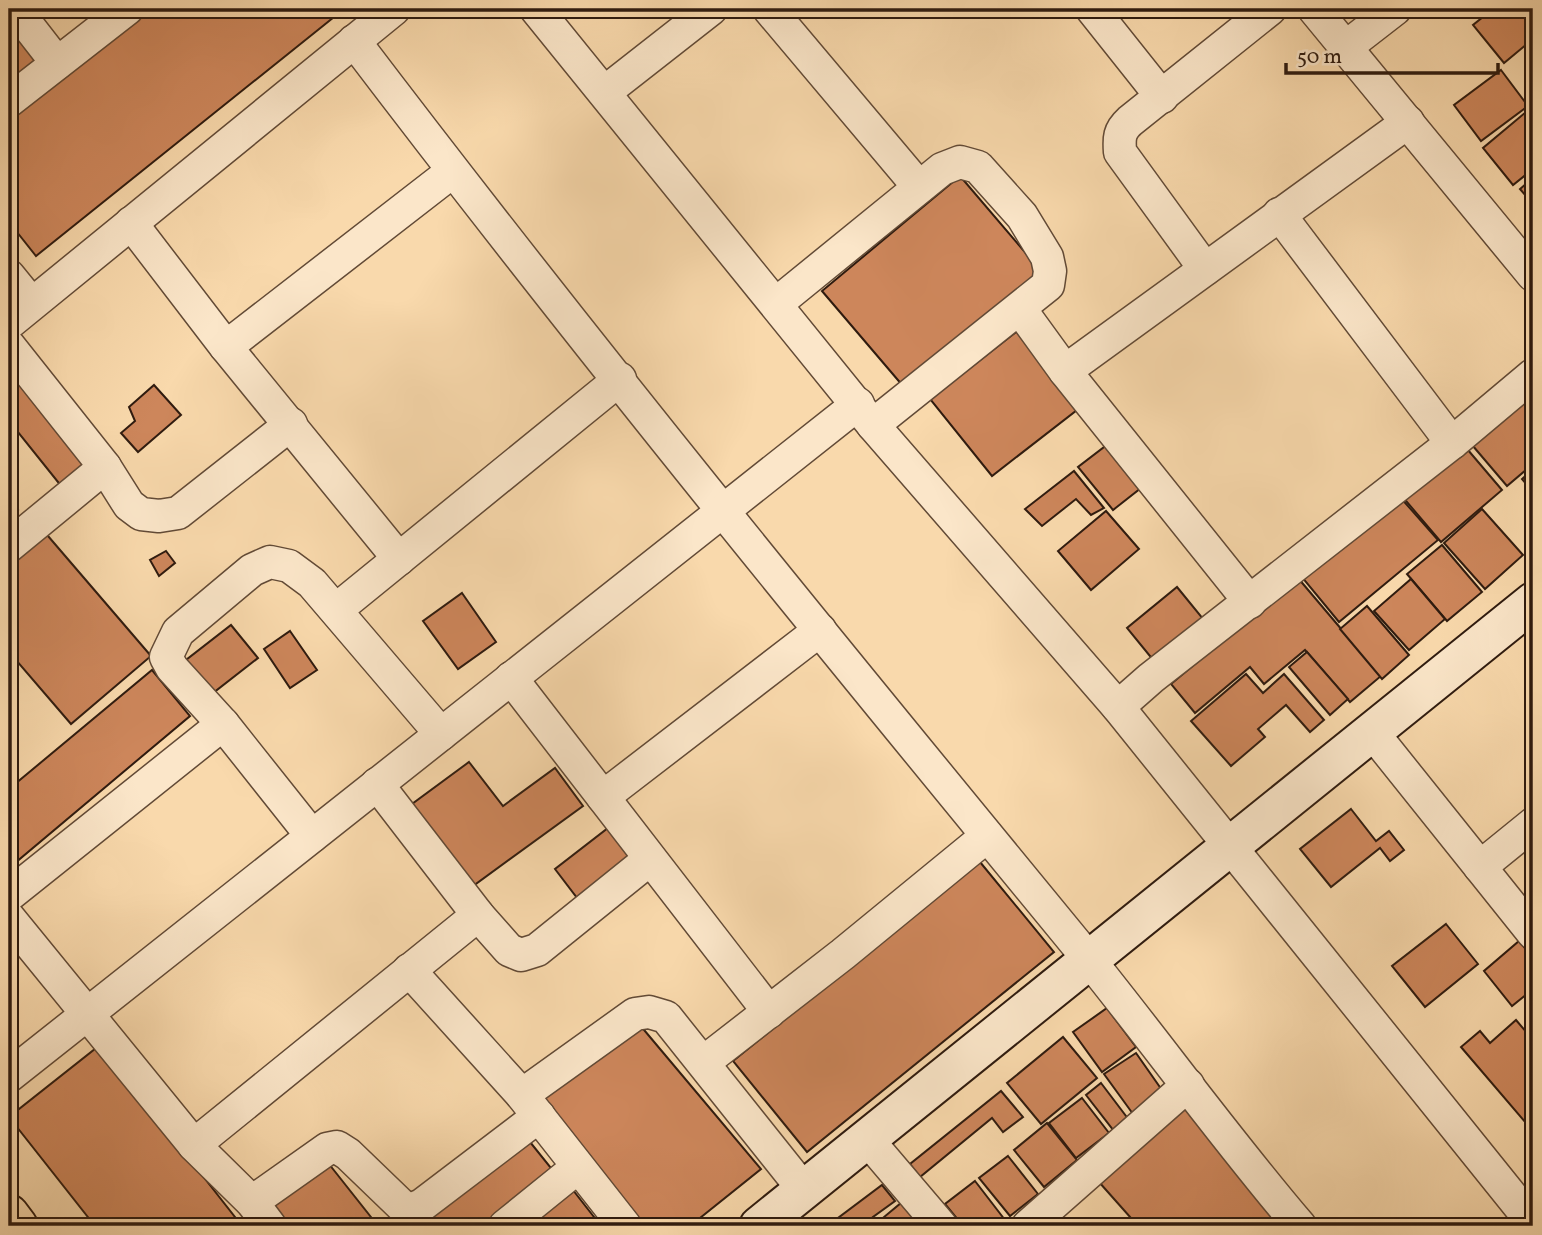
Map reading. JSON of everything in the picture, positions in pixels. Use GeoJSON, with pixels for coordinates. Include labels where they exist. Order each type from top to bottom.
{"type":"FeatureCollection","features":[{"type":"Feature","properties":{"kind":"street"},"geometry":{"type":"LineString","coordinates":[[15,9],[57,63]]}},
{"type":"Feature","properties":{"kind":"street"},"geometry":{"type":"LineString","coordinates":[[9,101],[127,9]]}},
{"type":"Feature","properties":{"kind":"street"},"geometry":{"type":"LineString","coordinates":[[9,276],[20,313],[394,9]]}},
{"type":"Feature","properties":{"kind":"street"},"geometry":{"type":"LineString","coordinates":[[536,9],[866,415],[1118,707],[1533,1223]]}},
{"type":"Feature","properties":{"kind":"street"},"geometry":{"type":"LineString","coordinates":[[606,92],[711,9]]}},
{"type":"Feature","properties":{"kind":"street"},"geometry":{"type":"LineString","coordinates":[[769,9],[919,187]]}},
{"type":"Feature","properties":{"kind":"street"},"geometry":{"type":"LineString","coordinates":[[1092,9],[1162,97]]}},
{"type":"Feature","properties":{"kind":"street"},"geometry":{"type":"LineString","coordinates":[[1205,269],[1120,152],[1119,138],[1122,128],[1270,9]]}},
{"type":"Feature","properties":{"kind":"street"},"geometry":{"type":"LineString","coordinates":[[1314,9],[1533,275]]}},
{"type":"Feature","properties":{"kind":"street"},"geometry":{"type":"LineString","coordinates":[[1346,47],[1395,9]]}},
{"type":"Feature","properties":{"kind":"street"},"geometry":{"type":"LineString","coordinates":[[354,41],[453,171],[723,511],[1090,960],[1295,1224]]}},
{"type":"Feature","properties":{"kind":"street"},"geometry":{"type":"LineString","coordinates":[[1065,371],[1408,122]]}},
{"type":"Feature","properties":{"kind":"street"},"geometry":{"type":"LineString","coordinates":[[9,1076],[723,511],[1020,309],[1048,285],[1050,271],[1047,257],[1022,216],[978,167],[960,162],[942,169],[776,304]]}},
{"type":"Feature","properties":{"kind":"street"},"geometry":{"type":"LineString","coordinates":[[226,347],[453,171]]}},
{"type":"Feature","properties":{"kind":"street"},"geometry":{"type":"LineString","coordinates":[[1279,215],[1452,443]]}},
{"type":"Feature","properties":{"kind":"street"},"geometry":{"type":"LineString","coordinates":[[131,223],[226,347],[398,559]]}},
{"type":"Feature","properties":{"kind":"street"},"geometry":{"type":"LineString","coordinates":[[1020,309],[1065,371],[1250,602]]}},
{"type":"Feature","properties":{"kind":"street"},"geometry":{"type":"LineString","coordinates":[[9,346],[105,467],[129,505],[141,514],[159,516],[178,513],[291,424]]}},
{"type":"Feature","properties":{"kind":"street"},"geometry":{"type":"LineString","coordinates":[[1118,707],[1151,678],[1452,443],[1533,375]]}},
{"type":"Feature","properties":{"kind":"street"},"geometry":{"type":"LineString","coordinates":[[336,610],[620,379]]}},
{"type":"Feature","properties":{"kind":"street"},"geometry":{"type":"LineString","coordinates":[[9,546],[105,467]]}},
{"type":"Feature","properties":{"kind":"street"},"geometry":{"type":"LineString","coordinates":[[312,836],[223,724],[172,668],[166,657],[178,632],[252,570],[271,562],[289,566],[312,583],[441,734]]}},
{"type":"Feature","properties":{"kind":"street"},"geometry":{"type":"LineString","coordinates":[[759,1226],[1533,603]]}},
{"type":"Feature","properties":{"kind":"street"},"geometry":{"type":"LineString","coordinates":[[603,797],[820,630]]}},
{"type":"Feature","properties":{"kind":"street"},"geometry":{"type":"LineString","coordinates":[[511,678],[769,1012]]}},
{"type":"Feature","properties":{"kind":"street"},"geometry":{"type":"LineString","coordinates":[[9,895],[223,724]]}},
{"type":"Feature","properties":{"kind":"street"},"geometry":{"type":"LineString","coordinates":[[1372,732],[1533,933]]}},
{"type":"Feature","properties":{"kind":"street"},"geometry":{"type":"LineString","coordinates":[[377,785],[478,915],[509,950],[521,954],[537,950],[650,859]]}},
{"type":"Feature","properties":{"kind":"street"},"geometry":{"type":"LineString","coordinates":[[1480,867],[1533,824]]}},
{"type":"Feature","properties":{"kind":"street"},"geometry":{"type":"LineString","coordinates":[[704,1062],[844,954],[988,836]]}},
{"type":"Feature","properties":{"kind":"street"},"geometry":{"type":"LineString","coordinates":[[194,1145],[478,915]]}},
{"type":"Feature","properties":{"kind":"street"},"geometry":{"type":"LineString","coordinates":[[9,918],[194,1145],[261,1214],[327,1149],[337,1147],[348,1154],[403,1207],[412,1209],[422,1205],[635,1014],[649,1012],[666,1017],[804,1190]]}},
{"type":"Feature","properties":{"kind":"street"},"geometry":{"type":"LineString","coordinates":[[409,970],[530,1106],[625,1226]]}},
{"type":"Feature","properties":{"kind":"street"},"geometry":{"type":"LineString","coordinates":[[1041,1222],[1188,1085]]}},
{"type":"Feature","properties":{"kind":"street"},"geometry":{"type":"LineString","coordinates":[[867,1139],[941,1226]]}},
{"type":"Feature","properties":{"kind":"street"},"geometry":{"type":"LineString","coordinates":[[505,1226],[578,1167]]}},
{"type":"Feature","properties":{"kind":"building"},"geometry":{"type":"Polygon","coordinates":[[[138,9],[344,9],[36,256],[9,222],[9,112],[138,9]]]}},
{"type":"Feature","properties":{"kind":"building"},"geometry":{"type":"Polygon","coordinates":[[[1493,9],[1526,9],[1533,17],[1533,39],[1504,63],[1473,25],[1493,9]]]}},
{"type":"Feature","properties":{"kind":"building"},"geometry":{"type":"Polygon","coordinates":[[[9,25],[37,61],[9,84],[9,25]]]}},
{"type":"Feature","properties":{"kind":"building"},"geometry":{"type":"Polygon","coordinates":[[[1501,70],[1528,106],[1481,141],[1454,105],[1501,70]]]}},
{"type":"Feature","properties":{"kind":"building"},"geometry":{"type":"Polygon","coordinates":[[[1532,107],[1533,169],[1513,185],[1483,148],[1532,107]]]}},
{"type":"Feature","properties":{"kind":"building"},"geometry":{"type":"Polygon","coordinates":[[[960,176],[1041,271],[903,386],[822,291],[960,176]]]}},
{"type":"Feature","properties":{"kind":"building"},"geometry":{"type":"Polygon","coordinates":[[[1533,178],[1533,204],[1520,189],[1533,178]]]}},
{"type":"Feature","properties":{"kind":"building"},"geometry":{"type":"Polygon","coordinates":[[[1025,325],[1086,403],[992,476],[930,399],[1025,325]]]}},
{"type":"Feature","properties":{"kind":"building"},"geometry":{"type":"Polygon","coordinates":[[[26,374],[100,465],[66,492],[9,421],[9,388],[26,374]]]}},
{"type":"Feature","properties":{"kind":"building"},"geometry":{"type":"Polygon","coordinates":[[[154,385],[181,415],[138,452],[121,433],[135,421],[129,407],[154,385]]]}},
{"type":"Feature","properties":{"kind":"building"},"geometry":{"type":"Polygon","coordinates":[[[1519,395],[1533,411],[1533,464],[1507,486],[1467,439],[1519,395]]]}},
{"type":"Feature","properties":{"kind":"building"},"geometry":{"type":"Polygon","coordinates":[[[1112,441],[1146,484],[1113,510],[1078,467],[1112,441]]]}},
{"type":"Feature","properties":{"kind":"building"},"geometry":{"type":"Polygon","coordinates":[[[1462,443],[1502,490],[1441,542],[1401,495],[1462,443]]]}},
{"type":"Feature","properties":{"kind":"building"},"geometry":{"type":"Polygon","coordinates":[[[1533,469],[1533,492],[1522,479],[1533,469]]]}},
{"type":"Feature","properties":{"kind":"building"},"geometry":{"type":"Polygon","coordinates":[[[1074,471],[1104,508],[1091,515],[1076,499],[1042,526],[1025,509],[1074,471]]]}},
{"type":"Feature","properties":{"kind":"building"},"geometry":{"type":"Polygon","coordinates":[[[1400,497],[1438,540],[1339,622],[1301,576],[1400,497]]]}},
{"type":"Feature","properties":{"kind":"building"},"geometry":{"type":"Polygon","coordinates":[[[9,499],[18,510],[9,518],[9,499]]]}},
{"type":"Feature","properties":{"kind":"building"},"geometry":{"type":"Polygon","coordinates":[[[1482,509],[1523,555],[1485,589],[1444,543],[1482,509]]]}},
{"type":"Feature","properties":{"kind":"building"},"geometry":{"type":"Polygon","coordinates":[[[1106,511],[1139,549],[1091,590],[1058,551],[1106,511]]]}},
{"type":"Feature","properties":{"kind":"building"},"geometry":{"type":"Polygon","coordinates":[[[42,529],[151,656],[71,724],[9,652],[9,556],[42,529]]]}},
{"type":"Feature","properties":{"kind":"building"},"geometry":{"type":"Polygon","coordinates":[[[1442,545],[1482,592],[1447,621],[1407,574],[1442,545]]]}},
{"type":"Feature","properties":{"kind":"building"},"geometry":{"type":"Polygon","coordinates":[[[166,551],[175,563],[159,576],[150,560],[166,551]]]}},
{"type":"Feature","properties":{"kind":"building"},"geometry":{"type":"Polygon","coordinates":[[[1298,578],[1381,676],[1350,702],[1305,650],[1264,684],[1250,667],[1195,713],[1171,684],[1298,578]]]}},
{"type":"Feature","properties":{"kind":"building"},"geometry":{"type":"Polygon","coordinates":[[[1411,579],[1445,619],[1409,650],[1374,611],[1411,579]]]}},
{"type":"Feature","properties":{"kind":"building"},"geometry":{"type":"Polygon","coordinates":[[[1177,587],[1204,620],[1154,661],[1127,628],[1177,587]]]}},
{"type":"Feature","properties":{"kind":"building"},"geometry":{"type":"Polygon","coordinates":[[[462,593],[496,642],[458,669],[423,621],[462,593]]]}},
{"type":"Feature","properties":{"kind":"building"},"geometry":{"type":"Polygon","coordinates":[[[1367,606],[1409,655],[1382,679],[1340,629],[1367,606]]]}},
{"type":"Feature","properties":{"kind":"building"},"geometry":{"type":"Polygon","coordinates":[[[231,625],[258,658],[213,693],[186,660],[231,625]]]}},
{"type":"Feature","properties":{"kind":"building"},"geometry":{"type":"Polygon","coordinates":[[[290,631],[317,670],[290,688],[264,649],[290,631]]]}},
{"type":"Feature","properties":{"kind":"building"},"geometry":{"type":"Polygon","coordinates":[[[1307,652],[1348,699],[1330,715],[1289,667],[1307,652]]]}},
{"type":"Feature","properties":{"kind":"building"},"geometry":{"type":"Polygon","coordinates":[[[152,670],[190,716],[9,868],[9,789],[152,670]]]}},
{"type":"Feature","properties":{"kind":"building"},"geometry":{"type":"Polygon","coordinates":[[[1246,674],[1263,693],[1284,674],[1324,720],[1310,732],[1286,705],[1258,729],[1265,737],[1231,766],[1191,721],[1246,674]]]}},
{"type":"Feature","properties":{"kind":"building"},"geometry":{"type":"Polygon","coordinates":[[[469,762],[503,806],[555,768],[583,806],[473,886],[412,804],[469,762]]]}},
{"type":"Feature","properties":{"kind":"building"},"geometry":{"type":"Polygon","coordinates":[[[1351,809],[1376,841],[1389,831],[1404,850],[1390,861],[1380,848],[1331,887],[1300,849],[1351,809]]]}},
{"type":"Feature","properties":{"kind":"building"},"geometry":{"type":"Polygon","coordinates":[[[608,828],[637,865],[584,907],[555,869],[608,828]]]}},
{"type":"Feature","properties":{"kind":"building"},"geometry":{"type":"Polygon","coordinates":[[[980,862],[1054,952],[807,1152],[733,1061],[980,862]]]}},
{"type":"Feature","properties":{"kind":"building"},"geometry":{"type":"Polygon","coordinates":[[[1446,924],[1478,964],[1425,1007],[1392,966],[1446,924]]]}},
{"type":"Feature","properties":{"kind":"building"},"geometry":{"type":"Polygon","coordinates":[[[1519,941],[1533,958],[1533,989],[1512,1006],[1484,971],[1519,941]]]}},
{"type":"Feature","properties":{"kind":"building"},"geometry":{"type":"Polygon","coordinates":[[[1107,1008],[1136,1047],[1102,1072],[1073,1032],[1107,1008]]]}},
{"type":"Feature","properties":{"kind":"building"},"geometry":{"type":"Polygon","coordinates":[[[634,1018],[761,1169],[690,1226],[645,1226],[538,1098],[634,1018]]]}},
{"type":"Feature","properties":{"kind":"building"},"geometry":{"type":"Polygon","coordinates":[[[1516,1020],[1533,1040],[1533,1116],[1526,1123],[1461,1047],[1480,1031],[1490,1043],[1516,1020]]]}},
{"type":"Feature","properties":{"kind":"building"},"geometry":{"type":"Polygon","coordinates":[[[1063,1037],[1097,1078],[1041,1124],[1007,1083],[1063,1037]]]}},
{"type":"Feature","properties":{"kind":"building"},"geometry":{"type":"Polygon","coordinates":[[[100,1045],[242,1226],[95,1226],[9,1117],[100,1045]]]}},
{"type":"Feature","properties":{"kind":"building"},"geometry":{"type":"Polygon","coordinates":[[[1136,1053],[1164,1093],[1133,1114],[1104,1074],[1136,1053]]]}},
{"type":"Feature","properties":{"kind":"building"},"geometry":{"type":"Polygon","coordinates":[[[1101,1083],[1129,1120],[1114,1131],[1086,1095],[1101,1083]]]}},
{"type":"Feature","properties":{"kind":"building"},"geometry":{"type":"Polygon","coordinates":[[[1001,1091],[1023,1117],[1003,1132],[992,1118],[920,1177],[910,1164],[1001,1091]]]}},
{"type":"Feature","properties":{"kind":"building"},"geometry":{"type":"Polygon","coordinates":[[[1082,1098],[1109,1133],[1076,1158],[1049,1123],[1082,1098]]]}},
{"type":"Feature","properties":{"kind":"building"},"geometry":{"type":"Polygon","coordinates":[[[1178,1098],[1280,1213],[1265,1226],[1138,1226],[1091,1173],[1178,1098]]]}},
{"type":"Feature","properties":{"kind":"building"},"geometry":{"type":"Polygon","coordinates":[[[1047,1123],[1077,1160],[1044,1187],[1014,1150],[1047,1123]]]}},
{"type":"Feature","properties":{"kind":"building"},"geometry":{"type":"Polygon","coordinates":[[[522,1132],[555,1173],[486,1226],[400,1226],[522,1132]]]}},
{"type":"Feature","properties":{"kind":"building"},"geometry":{"type":"Polygon","coordinates":[[[1008,1156],[1038,1194],[1010,1216],[979,1178],[1008,1156]]]}},
{"type":"Feature","properties":{"kind":"building"},"geometry":{"type":"Polygon","coordinates":[[[325,1159],[378,1226],[285,1226],[267,1203],[325,1159]]]}},
{"type":"Feature","properties":{"kind":"building"},"geometry":{"type":"Polygon","coordinates":[[[975,1181],[1005,1220],[997,1226],[963,1226],[945,1204],[975,1181]]]}},
{"type":"Feature","properties":{"kind":"building"},"geometry":{"type":"Polygon","coordinates":[[[569,1185],[601,1226],[516,1226],[569,1185]]]}},
{"type":"Feature","properties":{"kind":"building"},"geometry":{"type":"Polygon","coordinates":[[[882,1185],[895,1201],[873,1217],[880,1226],[838,1226],[834,1221],[882,1185]]]}},
{"type":"Feature","properties":{"kind":"building"},"geometry":{"type":"Polygon","coordinates":[[[901,1203],[920,1224],[892,1226],[884,1217],[901,1203]]]}}]}
